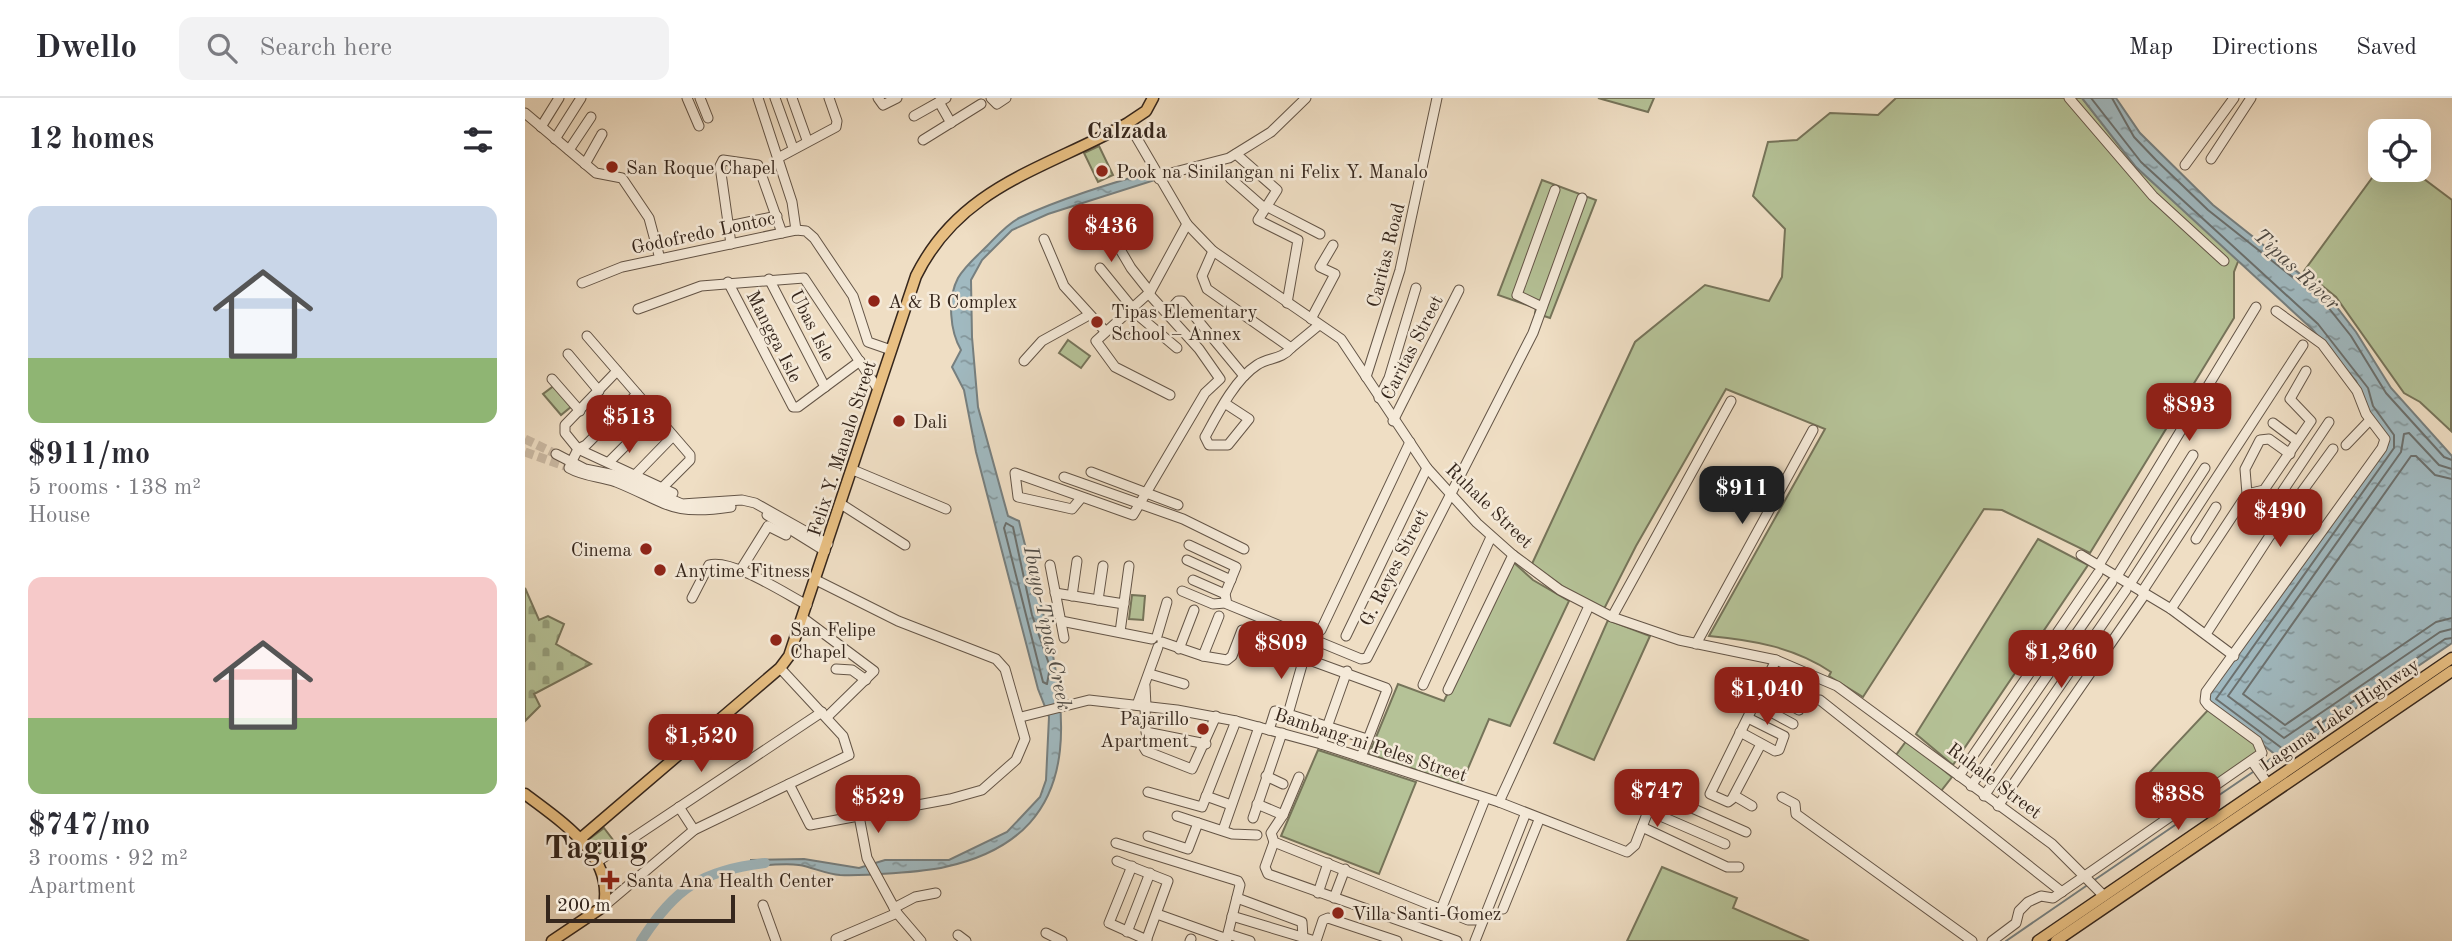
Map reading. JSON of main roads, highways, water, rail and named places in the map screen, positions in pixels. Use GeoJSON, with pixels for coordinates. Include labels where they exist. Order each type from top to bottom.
{"type":"FeatureCollection","features":[{"type":"Feature","properties":{"kind":"main road","name":"Felix Y. Manalo Street"},"geometry":{"type":"LineString","coordinates":[[580,839],[780,668],[789,656],[922,265],[952,221],[978,200],[1128,123],[1146,111],[1153,98]]}},
{"type":"Feature","properties":{"kind":"main road","name":"Laguna Lake Highway"},"geometry":{"type":"LineString","coordinates":[[2056,941],[2373,719],[2452,658]]}},
{"type":"Feature","properties":{"kind":"main road","name":"Laguna Lake Highway"},"geometry":{"type":"LineString","coordinates":[[2038,941],[2101,892],[2266,782],[2452,671]]}},
{"type":"Feature","properties":{"kind":"main road"},"geometry":{"type":"LineString","coordinates":[[525,794],[580,839],[597,862],[605,886],[604,906],[565,938],[552,941]]}},
{"type":"Feature","properties":{"kind":"water"},"geometry":{"type":"Polygon","coordinates":[[[2082,98],[2116,98],[2140,133],[2213,205],[2329,297],[2356,332],[2391,388],[2452,456],[2452,643],[2281,759],[2211,704],[2207,696],[2388,444],[2387,438],[2367,409],[2356,381],[2312,329],[2136,167],[2082,98]]]}},
{"type":"Feature","properties":{"kind":"water"},"geometry":{"type":"Polygon","coordinates":[[[1150,172],[1155,180],[1048,214],[1012,230],[982,260],[971,280],[972,337],[978,407],[1008,516],[1019,521],[1056,674],[1061,725],[1056,772],[1037,813],[1002,846],[935,869],[850,875],[793,864],[751,867],[751,860],[804,859],[859,868],[885,860],[949,860],[1007,832],[1040,797],[1046,780],[1049,717],[1038,689],[976,452],[964,390],[952,367],[961,350],[952,324],[952,295],[964,269],[1014,221],[1100,187],[1150,172]]]}},
{"type":"Feature","properties":{"kind":"waterway"},"geometry":{"type":"LineString","coordinates":[[2261,767],[2275,755]]}},
{"type":"Feature","properties":{"kind":"waterway"},"geometry":{"type":"LineString","coordinates":[[2093,881],[2253,772]]}},
{"type":"Feature","properties":{"kind":"waterway","name":"Ibayo-Tipas Creek"},"geometry":{"type":"LineString","coordinates":[[641,941],[666,907],[692,885],[724,871],[765,863]]}},
{"type":"Feature","properties":{"kind":"waterway"},"geometry":{"type":"LineString","coordinates":[[2006,941],[2089,884]]}},
{"type":"Feature","properties":{"kind":"tunnel"},"geometry":{"type":"LineString","coordinates":[[525,439],[556,454]]}},
{"type":"Feature","properties":{"kind":"tunnel"},"geometry":{"type":"LineString","coordinates":[[525,452],[567,467]]}},
{"type":"Feature","properties":{"kind":"place","name":"San Roque Chapel"},"geometry":{"type":"Point","coordinates":[612,167]}},
{"type":"Feature","properties":{"kind":"place","name":"Pook na Sinilangan ni Felix Y. Manalo"},"geometry":{"type":"Point","coordinates":[1102,171]}},
{"type":"Feature","properties":{"kind":"place","name":"A & B Complex"},"geometry":{"type":"Point","coordinates":[874,301]}},
{"type":"Feature","properties":{"kind":"place","name":"Tipas Elementary School – Annex"},"geometry":{"type":"Point","coordinates":[1097,322]}},
{"type":"Feature","properties":{"kind":"place","name":"Dali"},"geometry":{"type":"Point","coordinates":[899,421]}},
{"type":"Feature","properties":{"kind":"place","name":"Cinema"},"geometry":{"type":"Point","coordinates":[646,549]}},
{"type":"Feature","properties":{"kind":"place","name":"Anytime Fitness"},"geometry":{"type":"Point","coordinates":[660,570]}},
{"type":"Feature","properties":{"kind":"place","name":"San Felipe Chapel"},"geometry":{"type":"Point","coordinates":[776,640]}},
{"type":"Feature","properties":{"kind":"place","name":"Pajarillo Apartment"},"geometry":{"type":"Point","coordinates":[1203,729]}},
{"type":"Feature","properties":{"kind":"place","name":"Santa Ana Health Center"},"geometry":{"type":"Point","coordinates":[610,880]}},
{"type":"Feature","properties":{"kind":"place","name":"Villa Santi-Gomez"},"geometry":{"type":"Point","coordinates":[1338,913]}},
{"type":"Feature","properties":{"kind":"district","name":"Calzada"},"geometry":{"type":"Point","coordinates":[1127,130]}},
{"type":"Feature","properties":{"kind":"district","name":"Taguig"},"geometry":{"type":"Point","coordinates":[596,846]}},
{"type":"Feature","properties":{"kind":"water label","name":"Tipas River"},"geometry":{"type":"Point","coordinates":[2297,269]}}]}
